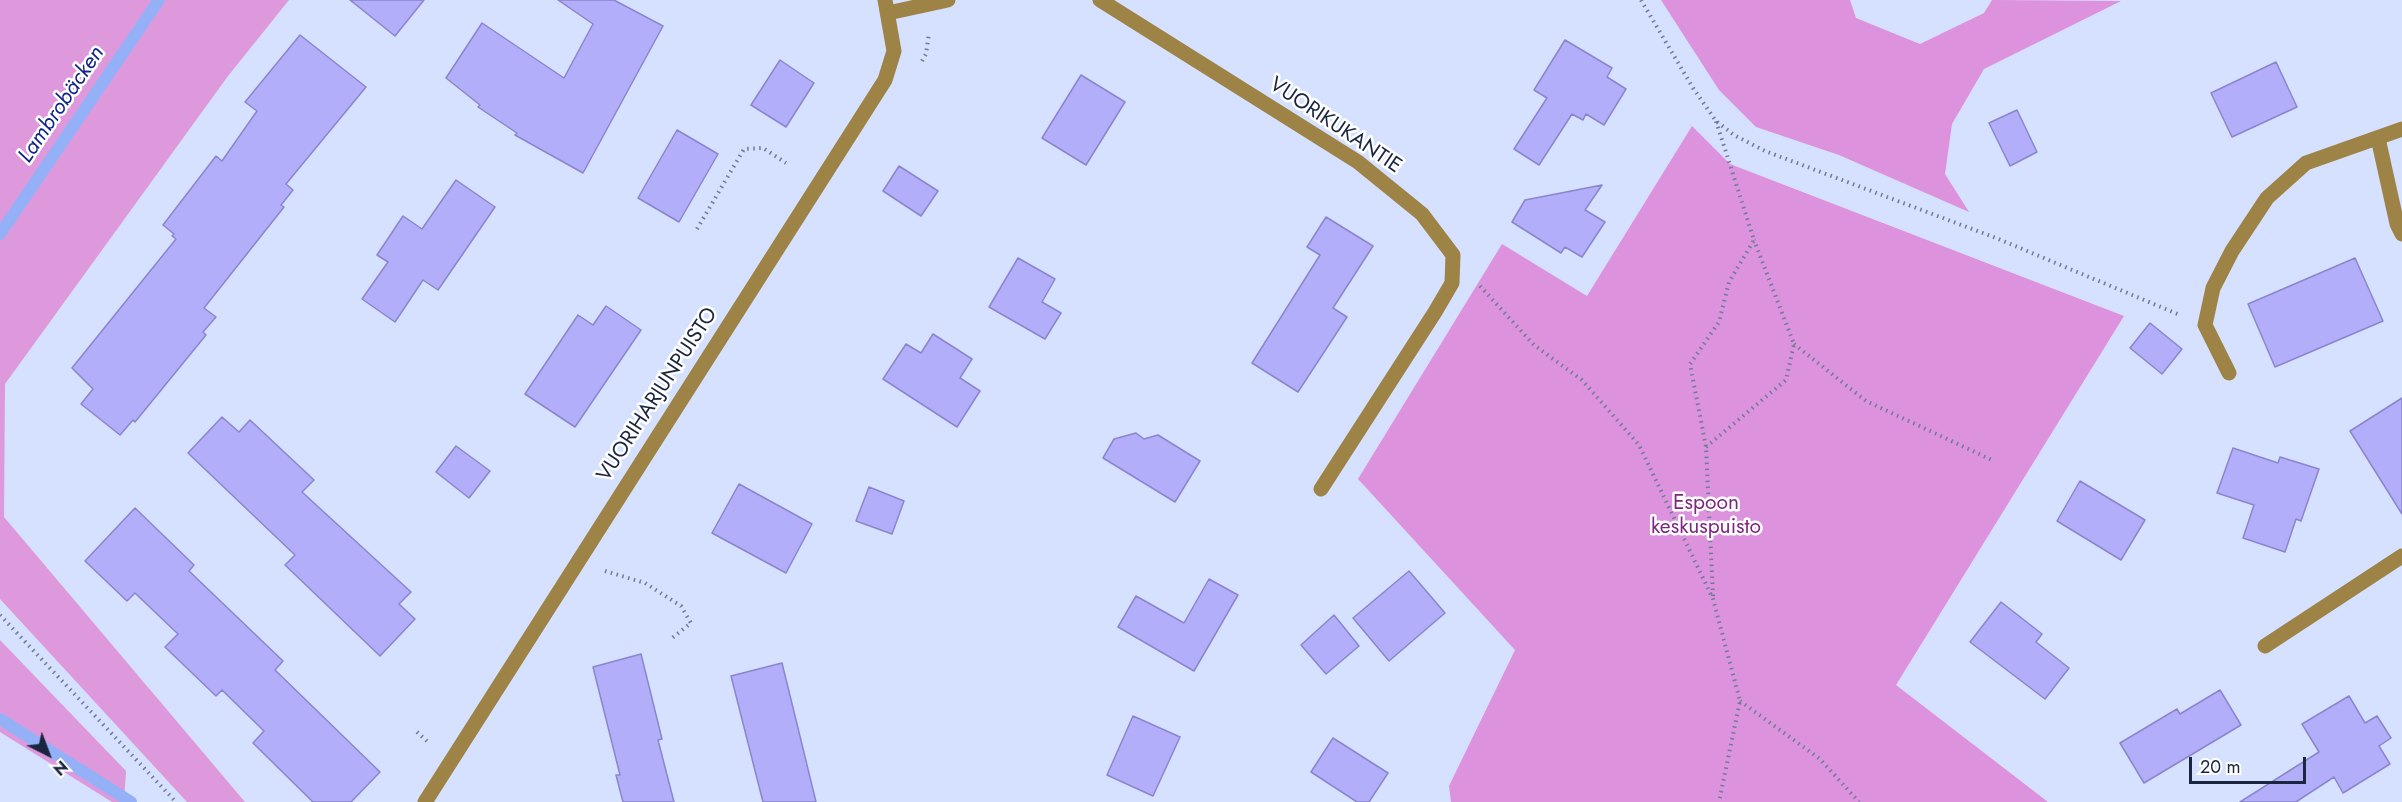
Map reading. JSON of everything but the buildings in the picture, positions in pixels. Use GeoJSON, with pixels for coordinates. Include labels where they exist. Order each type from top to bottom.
{"type":"FeatureCollection","features":[{"type":"Feature","properties":{"kind":"street"},"geometry":{"type":"LineString","coordinates":[[886,7],[948,0]]}},
{"type":"Feature","properties":{"kind":"street","name":"VUORIKUKANTIE"},"geometry":{"type":"LineString","coordinates":[[1100,0],[1358,162],[1422,214],[1452,255]]}},
{"type":"Feature","properties":{"kind":"street","name":"VUORIHARJUNPUISTO"},"geometry":{"type":"LineString","coordinates":[[425,802],[885,80],[894,51],[886,7]]}},
{"type":"Feature","properties":{"kind":"street"},"geometry":{"type":"LineString","coordinates":[[2229,373],[2205,325],[2213,288],[2232,250],[2267,198],[2306,163],[2402,129]]}},
{"type":"Feature","properties":{"kind":"street"},"geometry":{"type":"LineString","coordinates":[[2379,138],[2397,224],[2402,234]]}},
{"type":"Feature","properties":{"kind":"street"},"geometry":{"type":"LineString","coordinates":[[1321,489],[1452,283],[1452,255]]}},
{"type":"Feature","properties":{"kind":"street"},"geometry":{"type":"LineString","coordinates":[[2265,646],[2402,556]]}},
{"type":"Feature","properties":{"kind":"path"},"geometry":{"type":"LineString","coordinates":[[1641,0],[1693,88],[1716,121],[1754,240],[1794,344],[1866,401],[1992,460]]}},
{"type":"Feature","properties":{"kind":"path"},"geometry":{"type":"LineString","coordinates":[[1716,121],[1734,135],[1765,151],[1996,238],[2205,325]]}},
{"type":"Feature","properties":{"kind":"path"},"geometry":{"type":"LineString","coordinates":[[697,229],[744,149],[763,148],[786,163]]}},
{"type":"Feature","properties":{"kind":"path"},"geometry":{"type":"LineString","coordinates":[[1719,802],[1740,701],[1723,645],[1713,599],[1706,447],[1690,364],[1719,322],[1729,282],[1754,240]]}},
{"type":"Feature","properties":{"kind":"path"},"geometry":{"type":"LineString","coordinates":[[1452,255],[1534,345],[1582,380],[1639,445],[1713,599]]}},
{"type":"Feature","properties":{"kind":"path"},"geometry":{"type":"LineString","coordinates":[[1706,447],[1786,380],[1794,344]]}},
{"type":"Feature","properties":{"kind":"path"},"geometry":{"type":"LineString","coordinates":[[599,569],[645,583],[681,606],[691,623],[671,639]]}},
{"type":"Feature","properties":{"kind":"path"},"geometry":{"type":"LineString","coordinates":[[0,615],[176,802]]}},
{"type":"Feature","properties":{"kind":"path"},"geometry":{"type":"LineString","coordinates":[[1740,701],[1820,759],[1859,802]]}},
{"type":"Feature","properties":{"kind":"shaded area"},"geometry":{"type":"Polygon","coordinates":[[[0,0],[289,0],[228,76],[5,384],[4,517],[245,802],[187,802],[0,599],[0,0]]]}},
{"type":"Feature","properties":{"kind":"shaded area"},"geometry":{"type":"Polygon","coordinates":[[[0,640],[126,771],[124,802],[112,802],[0,732],[0,640]]]}},
{"type":"Feature","properties":{"kind":"green space"},"geometry":{"type":"Polygon","coordinates":[[[1661,0],[1850,0],[1856,18],[1920,44],[1984,13],[1992,0],[2121,1],[1984,69],[1952,124],[1945,174],[1969,212],[1839,155],[1756,127],[1719,90],[1661,0]]]}},
{"type":"Feature","properties":{"kind":"green space","name":"Espoon keskuspuisto"},"geometry":{"type":"Polygon","coordinates":[[[1692,126],[1730,164],[2124,316],[1896,685],[2048,802],[1451,802],[1449,786],[1515,650],[1358,479],[1502,244],[1587,296],[1692,126]]]}},
{"type":"Feature","properties":{"kind":"waterway","name":"Lambrobäcken"},"geometry":{"type":"LineString","coordinates":[[0,234],[159,0]]}},
{"type":"Feature","properties":{"kind":"waterway"},"geometry":{"type":"LineString","coordinates":[[0,719],[131,802]]}}]}
